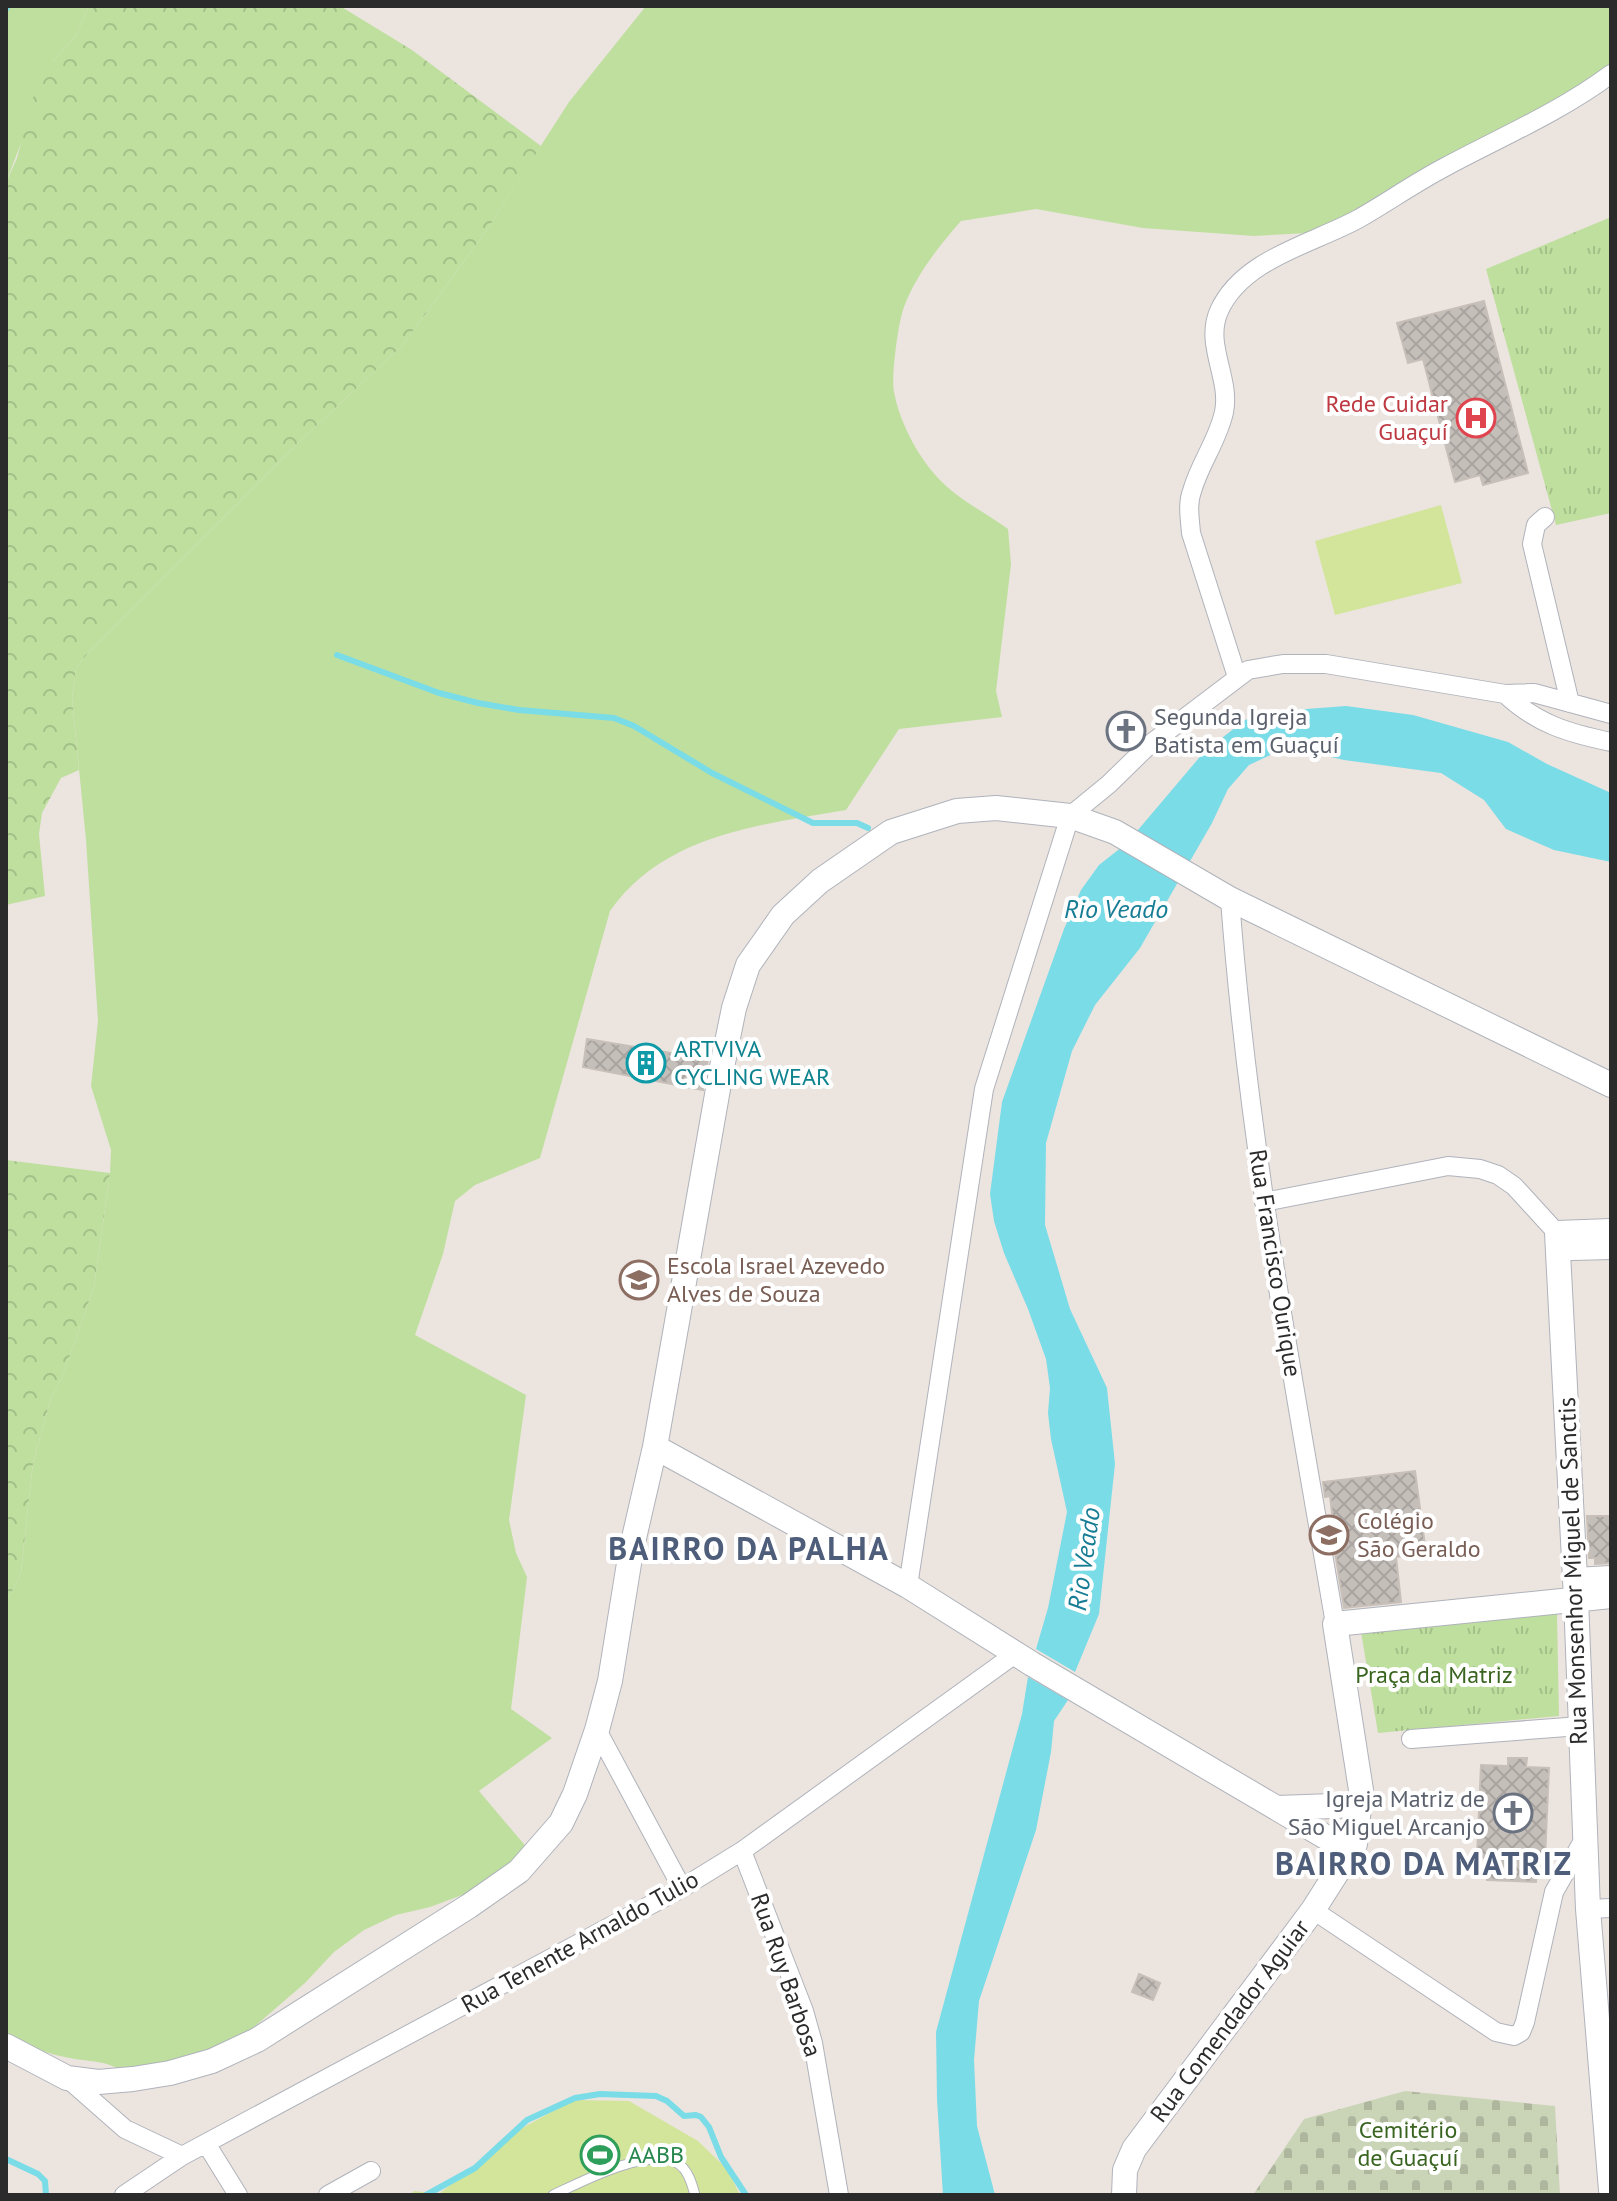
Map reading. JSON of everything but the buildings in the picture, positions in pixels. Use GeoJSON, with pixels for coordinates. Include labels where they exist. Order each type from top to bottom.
{"type":"FeatureCollection","features":[{"type":"Feature","properties":{"kind":"street"},"geometry":{"type":"LineString","coordinates":[[1237,677],[1191,533],[1189,512],[1191,492],[1220,427],[1225,407],[1225,386],[1214,341],[1215,321],[1230,292],[1269,261],[1342,227],[1424,178],[1548,116],[1611,74]]}},
{"type":"Feature","properties":{"kind":"street"},"geometry":{"type":"LineString","coordinates":[[1545,517],[1536,525],[1532,544],[1570,703]]}},
{"type":"Feature","properties":{"kind":"street"},"geometry":{"type":"LineString","coordinates":[[908,1586],[984,1089],[1070,816],[1149,745],[1248,670],[1283,664],[1326,664],[1505,694],[1534,693],[1611,714]]}},
{"type":"Feature","properties":{"kind":"street"},"geometry":{"type":"LineString","coordinates":[[1505,694],[1527,714],[1582,736],[1611,742]]}},
{"type":"Feature","properties":{"kind":"street"},"geometry":{"type":"LineString","coordinates":[[67,2078],[98,2082],[170,2073],[212,2061],[257,2040],[519,1871],[561,1823],[575,1794],[610,1681],[631,1551],[655,1447],[715,1101],[734,1008],[748,965],[783,915],[820,881],[891,832],[957,811],[996,808],[1070,816],[1115,832],[1230,899],[1611,1085]]}},
{"type":"Feature","properties":{"kind":"street","name":"Rua Francisco Ourique"},"geometry":{"type":"LineString","coordinates":[[1230,899],[1236,983],[1264,1202],[1335,1624]]}},
{"type":"Feature","properties":{"kind":"street"},"geometry":{"type":"LineString","coordinates":[[1264,1202],[1448,1166],[1480,1169],[1498,1175],[1514,1186],[1557,1241],[1611,1247]]}},
{"type":"Feature","properties":{"kind":"street"},"geometry":{"type":"LineString","coordinates":[[1557,1241],[1611,1231]]}},
{"type":"Feature","properties":{"kind":"street","name":"Rua Monsenhor Miguel de Sanctis"},"geometry":{"type":"LineString","coordinates":[[1557,1241],[1584,1839],[1599,1908],[1611,2190]]}},
{"type":"Feature","properties":{"kind":"street"},"geometry":{"type":"LineString","coordinates":[[655,1447],[908,1586],[1024,1659],[1351,1852]]}},
{"type":"Feature","properties":{"kind":"street"},"geometry":{"type":"LineString","coordinates":[[1277,1808],[1361,1805],[1360,1777],[1335,1624],[1575,1589],[1611,1578]]}},
{"type":"Feature","properties":{"kind":"street"},"geometry":{"type":"LineString","coordinates":[[1575,1589],[1611,1596]]}},
{"type":"Feature","properties":{"kind":"street","name":"Rua Tenente Arnaldo Tulio"},"geometry":{"type":"LineString","coordinates":[[124,2195],[182,2156],[682,1888],[742,1851],[1024,1659]]}},
{"type":"Feature","properties":{"kind":"street"},"geometry":{"type":"LineString","coordinates":[[1411,1739],[1580,1726]]}},
{"type":"Feature","properties":{"kind":"street"},"geometry":{"type":"LineString","coordinates":[[597,1730],[682,1888]]}},
{"type":"Feature","properties":{"kind":"street","name":"Rua Comendador Aguiar"},"geometry":{"type":"LineString","coordinates":[[1124,2195],[1125,2170],[1134,2149],[1313,1910],[1351,1852],[1358,1835],[1361,1805]]}},
{"type":"Feature","properties":{"kind":"street"},"geometry":{"type":"LineString","coordinates":[[1313,1910],[1496,2032],[1514,2036],[1521,2032],[1525,2022],[1554,1892],[1584,1839]]}},
{"type":"Feature","properties":{"kind":"street","name":"Rua Ruy Barbosa"},"geometry":{"type":"LineString","coordinates":[[742,1851],[804,2011],[813,2043],[839,2195]]}},
{"type":"Feature","properties":{"kind":"street"},"geometry":{"type":"LineString","coordinates":[[6,2046],[67,2078],[125,2129],[182,2156]]}},
{"type":"Feature","properties":{"kind":"street"},"geometry":{"type":"LineString","coordinates":[[207,2145],[238,2195]]}},
{"type":"Feature","properties":{"kind":"street"},"geometry":{"type":"LineString","coordinates":[[328,2195],[371,2171]]}},
{"type":"Feature","properties":{"kind":"lane"},"geometry":{"type":"LineString","coordinates":[[553,2195],[610,2170],[657,2159],[679,2163],[695,2195]]}},
{"type":"Feature","properties":{"kind":"green space"},"geometry":{"type":"Polygon","coordinates":[[[6,6],[89,6],[75,37],[53,61],[6,182],[6,6]]]}},
{"type":"Feature","properties":{"kind":"green space"},"geometry":{"type":"Polygon","coordinates":[[[89,6],[340,6],[412,50],[541,146],[486,231],[402,346],[301,440],[76,668],[72,698],[79,770],[61,778],[42,813],[39,834],[45,896],[6,905],[6,182],[17,158],[36,87],[53,61],[75,37],[89,6]]]}},
{"type":"Feature","properties":{"kind":"green space"},"geometry":{"type":"Polygon","coordinates":[[[646,6],[1611,6],[1611,84],[1544,125],[1353,216],[1308,233],[1254,236],[1143,228],[1036,209],[961,221],[944,240],[922,272],[904,307],[893,375],[894,392],[906,429],[935,474],[958,496],[1008,529],[1011,564],[996,691],[1002,717],[899,729],[846,810],[780,821],[716,837],[658,865],[632,885],[610,911],[540,1158],[475,1185],[455,1201],[443,1254],[415,1335],[526,1395],[509,1520],[516,1553],[527,1577],[511,1709],[552,1738],[479,1791],[534,1856],[473,1891],[430,1907],[396,1915],[364,1930],[334,1952],[305,1983],[224,2053],[125,2072],[106,2064],[48,2053],[6,2036],[6,1597],[10,1596],[21,1572],[33,1463],[50,1401],[63,1375],[94,1287],[110,1173],[111,1150],[91,1086],[98,1021],[86,840],[72,698],[76,668],[301,440],[402,346],[486,231],[569,102],[646,6]]]}},
{"type":"Feature","properties":{"kind":"green space"},"geometry":{"type":"Polygon","coordinates":[[[1611,217],[1611,513],[1556,525],[1486,269],[1611,217]]]}},
{"type":"Feature","properties":{"kind":"green space"},"geometry":{"type":"Polygon","coordinates":[[[1441,505],[1462,583],[1335,615],[1315,541],[1441,505]]]}},
{"type":"Feature","properties":{"kind":"green space"},"geometry":{"type":"Polygon","coordinates":[[[6,1160],[110,1173],[94,1287],[63,1375],[50,1401],[33,1463],[21,1572],[10,1596],[6,1597],[6,1160]]]}},
{"type":"Feature","properties":{"kind":"green space","name":"Praça da Matriz"},"geometry":{"type":"Polygon","coordinates":[[[1557,1614],[1559,1716],[1378,1733],[1361,1632],[1438,1622],[1557,1614]]]}},
{"type":"Feature","properties":{"kind":"green space","name":"Cemitério de Guaçuí"},"geometry":{"type":"Polygon","coordinates":[[[1405,2091],[1555,2106],[1560,2195],[1253,2195],[1304,2119],[1405,2091]]]}},
{"type":"Feature","properties":{"kind":"green space","name":"AABB"},"geometry":{"type":"Polygon","coordinates":[[[573,2100],[629,2101],[698,2141],[727,2169],[740,2195],[410,2195],[414,2191],[439,2194],[515,2132],[573,2100]]]}},
{"type":"Feature","properties":{"kind":"water","name":"Rio Veado"},"geometry":{"type":"Polygon","coordinates":[[[1346,706],[1413,715],[1508,742],[1547,764],[1611,793],[1611,862],[1554,850],[1506,829],[1484,800],[1441,773],[1344,760],[1305,751],[1279,751],[1249,765],[1228,789],[1212,823],[1140,948],[1095,1005],[1072,1051],[1046,1143],[1045,1225],[1070,1309],[1107,1388],[1115,1464],[1099,1614],[1075,1672],[1036,1649],[1048,1608],[1067,1512],[1051,1439],[1046,1359],[994,1221],[990,1194],[1002,1102],[1064,929],[1081,890],[1099,865],[1127,843],[1204,752],[1245,720],[1267,712],[1346,706]]]}},
{"type":"Feature","properties":{"kind":"water"},"geometry":{"type":"Polygon","coordinates":[[[1028,1677],[1068,1700],[1054,1721],[1036,1830],[979,2001],[974,2060],[977,2126],[995,2195],[943,2195],[936,2032],[1022,1714],[1028,1677]]]}},
{"type":"Feature","properties":{"kind":"waterway"},"geometry":{"type":"LineString","coordinates":[[337,655],[439,693],[478,703],[519,710],[614,718],[634,726],[712,773],[813,823],[857,823],[868,828]]}},
{"type":"Feature","properties":{"kind":"waterway"},"geometry":{"type":"LineString","coordinates":[[426,2195],[475,2168],[527,2120],[575,2098],[600,2094],[656,2096],[684,2116],[701,2117],[709,2127],[721,2157],[746,2195]]}},
{"type":"Feature","properties":{"kind":"waterway"},"geometry":{"type":"LineString","coordinates":[[6,2159],[38,2174],[45,2181],[46,2195]]}},
{"type":"Feature","properties":{"kind":"place","name":"Rede Cuidar Guaçuí"},"geometry":{"type":"Point","coordinates":[1476,418]}},
{"type":"Feature","properties":{"kind":"place","name":"Segunda Igreja Batista em Guaçuí"},"geometry":{"type":"Point","coordinates":[1126,731]}},
{"type":"Feature","properties":{"kind":"place","name":"ARTVIVA CYCLING WEAR"},"geometry":{"type":"Point","coordinates":[646,1063]}},
{"type":"Feature","properties":{"kind":"place","name":"Escola Israel Azevedo Alves de Souza"},"geometry":{"type":"Point","coordinates":[639,1280]}},
{"type":"Feature","properties":{"kind":"place","name":"Colégio São Geraldo"},"geometry":{"type":"Point","coordinates":[1329,1535]}},
{"type":"Feature","properties":{"kind":"place","name":"Igreja Matriz de São Miguel Arcanjo"},"geometry":{"type":"Point","coordinates":[1513,1813]}},
{"type":"Feature","properties":{"kind":"place","name":"AABB"},"geometry":{"type":"Point","coordinates":[600,2155]}},
{"type":"Feature","properties":{"kind":"district","name":"BAIRRO DA PALHA"},"geometry":{"type":"Point","coordinates":[749,1549]}},
{"type":"Feature","properties":{"kind":"district","name":"BAIRRO DA MATRIZ"},"geometry":{"type":"Point","coordinates":[1424,1864]}}]}
